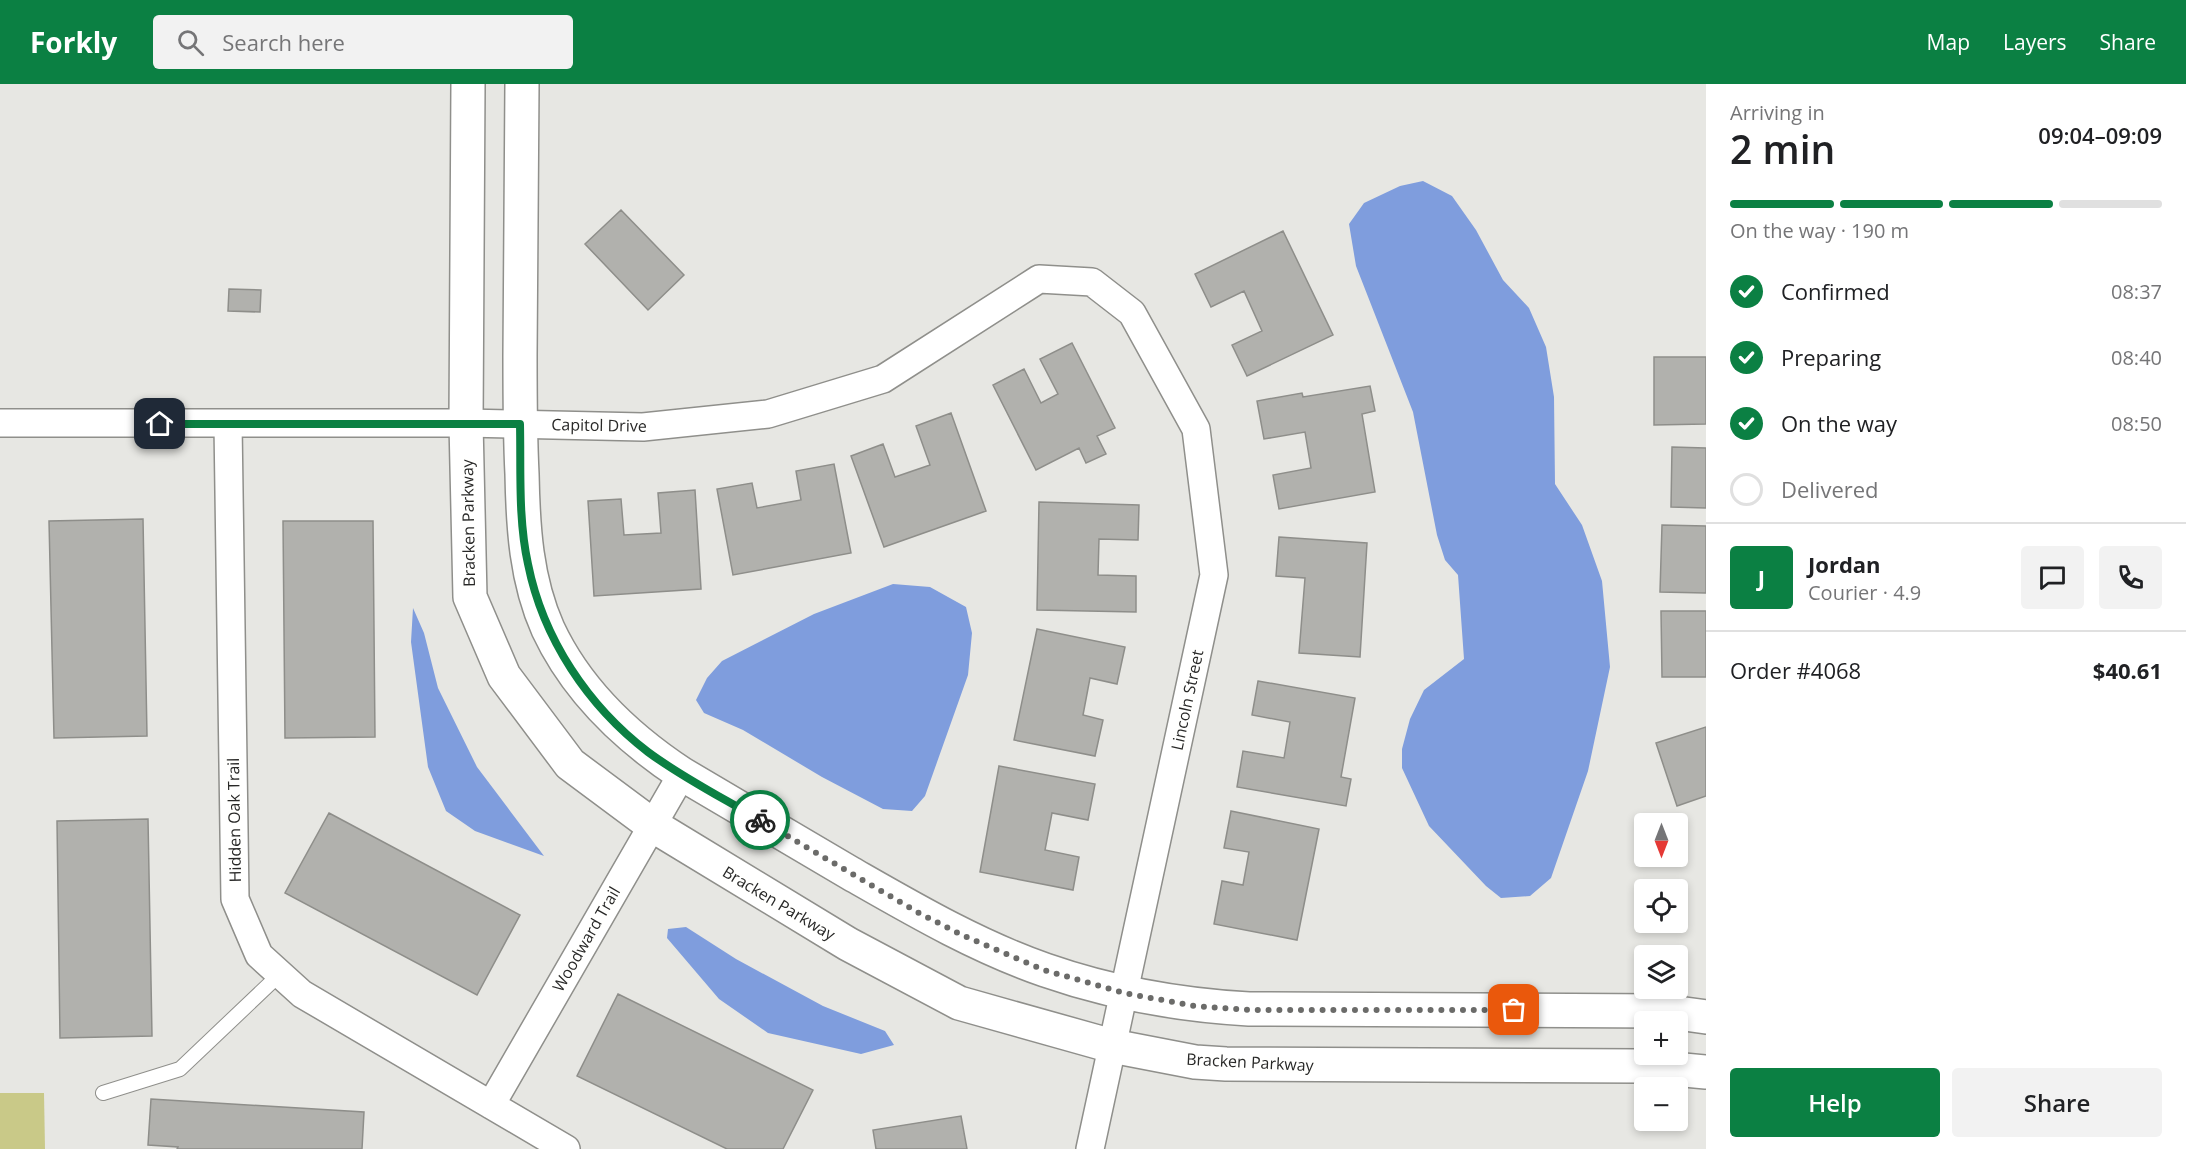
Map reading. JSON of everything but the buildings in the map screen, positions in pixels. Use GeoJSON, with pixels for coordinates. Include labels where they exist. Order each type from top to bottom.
{"type":"FeatureCollection","features":[{"type":"Feature","properties":{"kind":"street","name":"Bracken Parkway"},"geometry":{"type":"LineString","coordinates":[[468,84],[466,423],[470,597],[504,676],[570,764],[652,825],[848,944],[959,1003],[1112,1046],[1195,1062],[1226,1064],[1642,1066],[1706,1072]]}},
{"type":"Feature","properties":{"kind":"street"},"geometry":{"type":"LineString","coordinates":[[522,84],[520,424],[527,563],[536,597],[549,630],[567,662],[592,698],[617,725],[648,752],[919,913],[962,935],[1044,970],[1124,993],[1195,1006],[1249,1010],[1663,1011],[1706,1017]]}},
{"type":"Feature","properties":{"kind":"street","name":"Capitol Drive"},"geometry":{"type":"LineString","coordinates":[[0,423],[466,423],[643,427],[768,414],[883,379],[1039,279],[1092,282]]}},
{"type":"Feature","properties":{"kind":"street","name":"Lincoln Street"},"geometry":{"type":"LineString","coordinates":[[1090,1149],[1214,575],[1196,429],[1132,313],[1092,282]]}},
{"type":"Feature","properties":{"kind":"street","name":"Hidden Oak Trail"},"geometry":{"type":"LineString","coordinates":[[228,424],[235,899],[259,955],[302,994],[566,1149]]}},
{"type":"Feature","properties":{"kind":"street","name":"Woodward Trail"},"geometry":{"type":"LineString","coordinates":[[491,1105],[682,774]]}},
{"type":"Feature","properties":{"kind":"lane"},"geometry":{"type":"LineString","coordinates":[[103,1093],[180,1069],[280,974]]}},
{"type":"Feature","properties":{"kind":"green space"},"geometry":{"type":"Polygon","coordinates":[[[0,1093],[44,1093],[45,1149],[0,1149],[0,1093]]]}},
{"type":"Feature","properties":{"kind":"water"},"geometry":{"type":"Polygon","coordinates":[[[1423,181],[1452,196],[1476,230],[1503,280],[1529,308],[1546,347],[1554,397],[1555,484],[1582,525],[1602,581],[1610,667],[1588,771],[1551,878],[1530,896],[1501,898],[1486,886],[1429,826],[1402,768],[1402,749],[1410,719],[1424,690],[1464,659],[1458,575],[1445,560],[1437,535],[1413,412],[1356,266],[1349,224],[1364,203],[1400,186],[1423,181]]]}},
{"type":"Feature","properties":{"kind":"water"},"geometry":{"type":"Polygon","coordinates":[[[893,584],[930,587],[966,607],[972,633],[968,675],[925,796],[912,811],[883,809],[822,777],[743,730],[704,713],[696,700],[707,678],[722,661],[814,614],[893,584]]]}},
{"type":"Feature","properties":{"kind":"water"},"geometry":{"type":"Polygon","coordinates":[[[413,608],[424,633],[438,688],[477,767],[544,856],[475,831],[446,811],[428,767],[411,642],[413,608]]]}},
{"type":"Feature","properties":{"kind":"water"},"geometry":{"type":"Polygon","coordinates":[[[686,927],[736,959],[823,1006],[885,1031],[894,1045],[861,1054],[768,1033],[719,999],[667,938],[668,929],[686,927]]]}},
{"type":"Feature","properties":{"kind":"way so far"},"geometry":{"type":"LineString","coordinates":[[760,820],[919,913],[962,935],[1044,970],[1124,993],[1195,1006],[1249,1010],[1514,1010]]}},
{"type":"Feature","properties":{"kind":"route"},"geometry":{"type":"LineString","coordinates":[[160,424],[520,424],[527,563],[536,597],[549,630],[567,662],[592,698],[617,725],[648,752],[760,820]]}}]}
